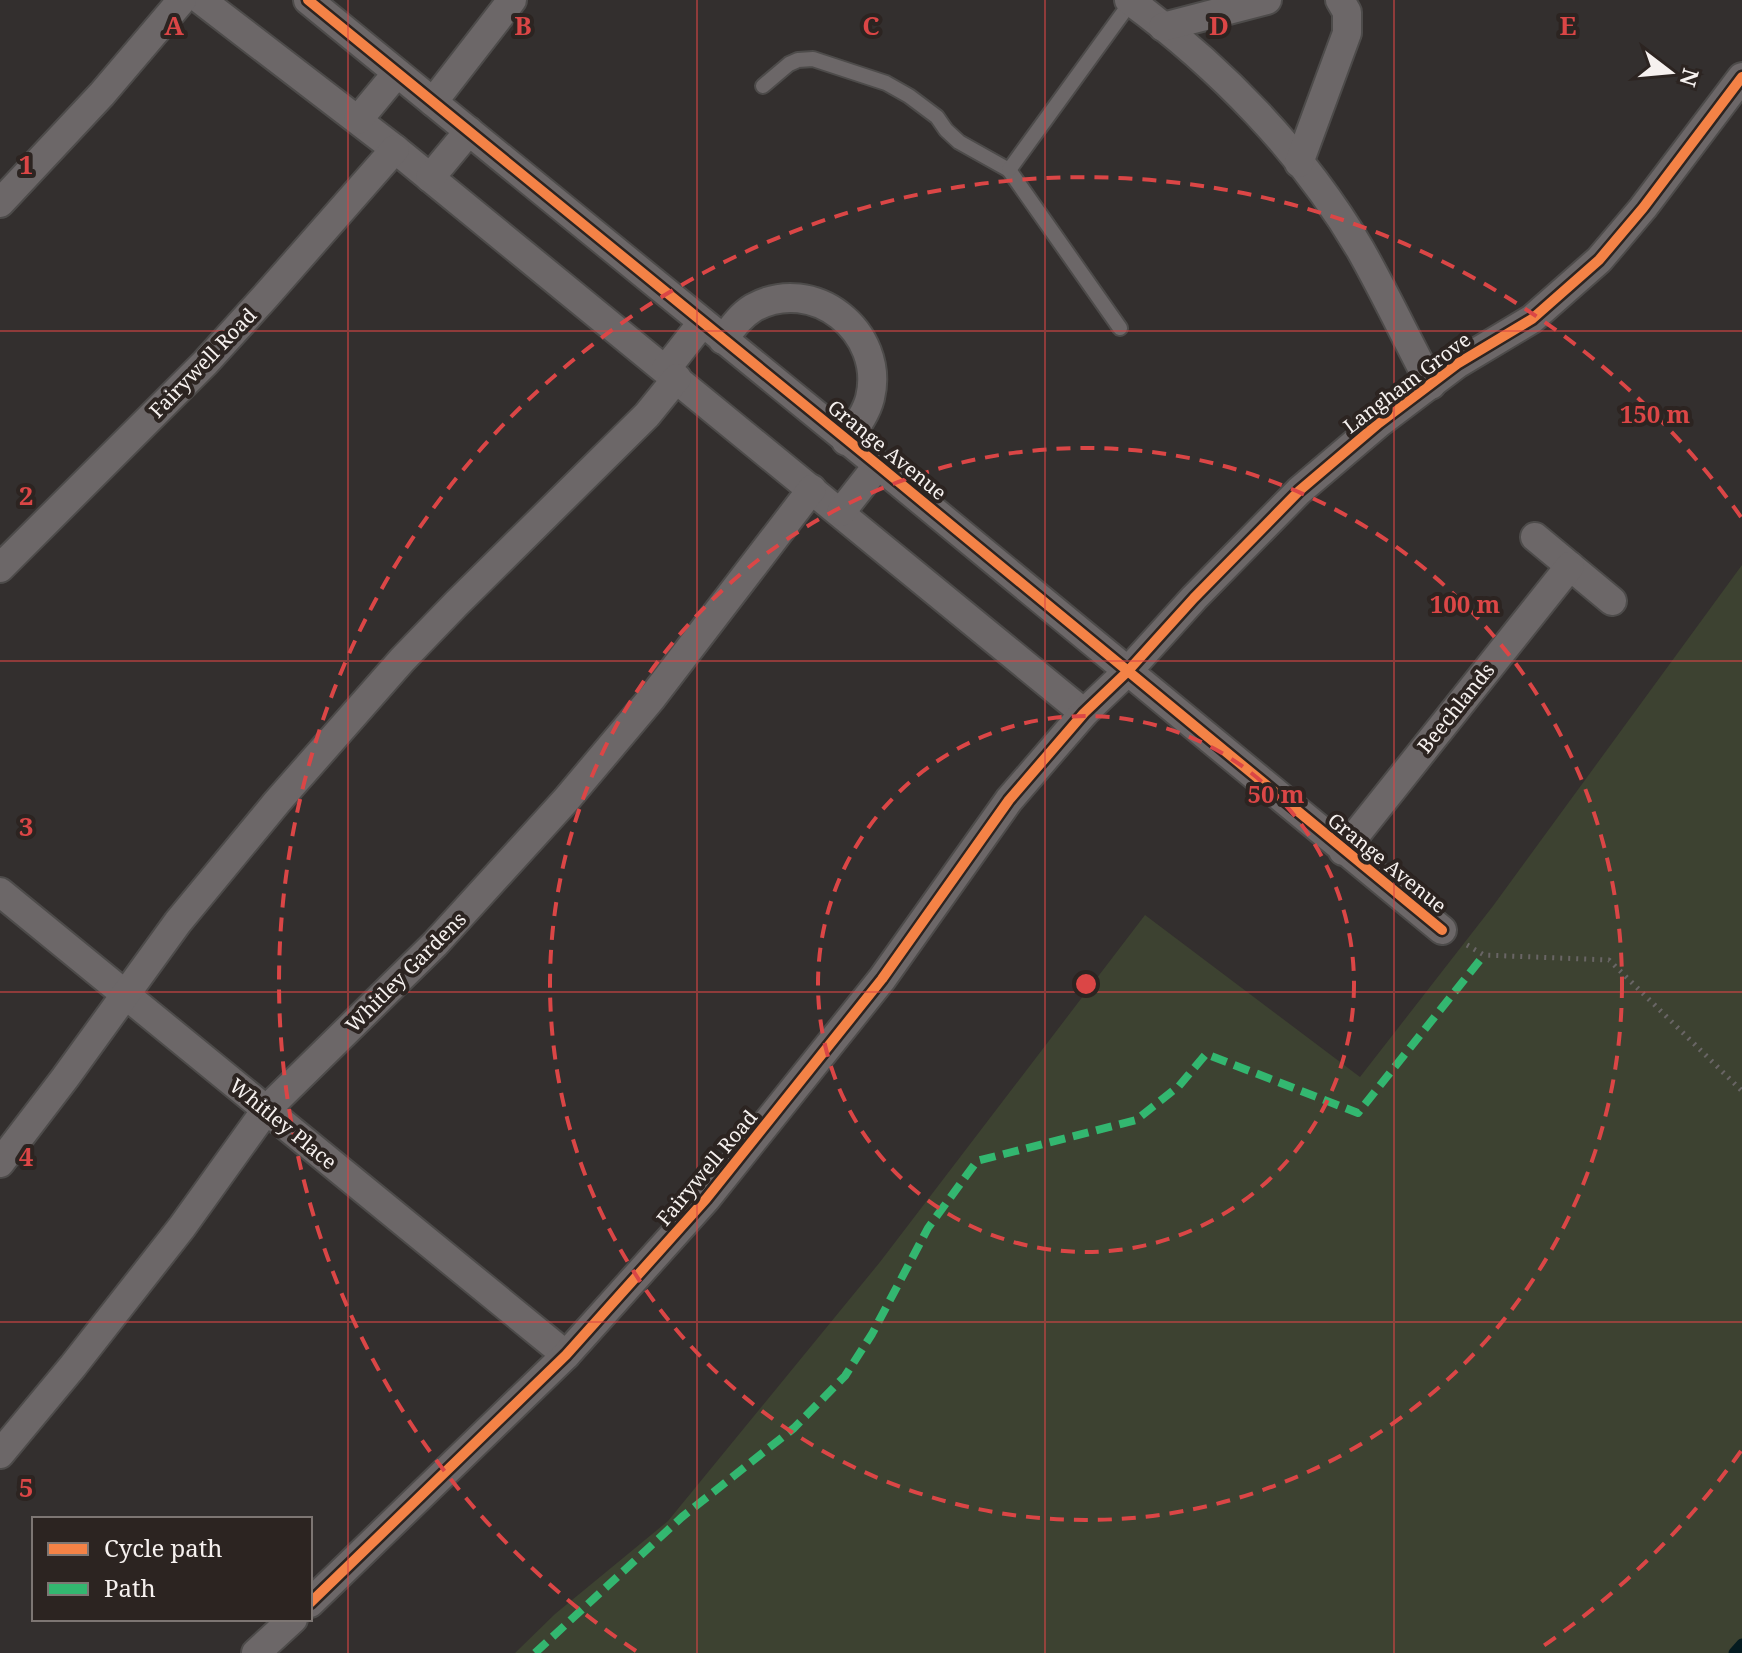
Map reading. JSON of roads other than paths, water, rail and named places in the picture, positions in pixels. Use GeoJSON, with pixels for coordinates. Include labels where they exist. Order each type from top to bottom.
{"type":"FeatureCollection","features":[{"type":"Feature","properties":{"kind":"street"},"geometry":{"type":"LineString","coordinates":[[6,186],[182,0]]}},
{"type":"Feature","properties":{"kind":"street"},"geometry":{"type":"LineString","coordinates":[[201,0],[395,149],[1084,713]]}},
{"type":"Feature","properties":{"kind":"street","name":"Grange Avenue"},"geometry":{"type":"LineString","coordinates":[[308,0],[1442,930]]}},
{"type":"Feature","properties":{"kind":"street"},"geometry":{"type":"LineString","coordinates":[[433,102],[512,0]]}},
{"type":"Feature","properties":{"kind":"street"},"geometry":{"type":"LineString","coordinates":[[1163,27],[1267,0]]}},
{"type":"Feature","properties":{"kind":"street"},"geometry":{"type":"LineString","coordinates":[[1299,163],[1347,33],[1347,12],[1340,0]]}},
{"type":"Feature","properties":{"kind":"street"},"geometry":{"type":"LineString","coordinates":[[1130,1],[1242,99],[1299,163],[1359,249],[1431,385]]}},
{"type":"Feature","properties":{"kind":"street"},"geometry":{"type":"LineString","coordinates":[[358,120],[397,73]]}},
{"type":"Feature","properties":{"kind":"street","name":"Langham Grove"},"geometry":{"type":"LineString","coordinates":[[1084,713],[1299,491],[1379,423],[1475,352],[1532,319],[1599,260],[1742,77]]}},
{"type":"Feature","properties":{"kind":"street"},"geometry":{"type":"LineString","coordinates":[[430,178],[469,131]]}},
{"type":"Feature","properties":{"kind":"street","name":"Fairywell Road"},"geometry":{"type":"LineString","coordinates":[[0,568],[205,363],[395,149]]}},
{"type":"Feature","properties":{"kind":"street","name":"Grange Avenue"},"geometry":{"type":"LineString","coordinates":[[671,374],[713,331],[770,302],[810,301],[832,309],[847,319],[867,347],[872,380],[868,405],[846,441]]}},
{"type":"Feature","properties":{"kind":"street"},"geometry":{"type":"LineString","coordinates":[[0,1163],[178,922],[329,742],[457,603],[637,425],[671,374]]}},
{"type":"Feature","properties":{"kind":"street","name":"Grange Avenue"},"geometry":{"type":"LineString","coordinates":[[841,512],[878,465]]}},
{"type":"Feature","properties":{"kind":"street","name":"Whitley Gardens"},"geometry":{"type":"LineString","coordinates":[[0,1454],[182,1227],[266,1110],[404,975],[566,800],[651,699],[812,489]]}},
{"type":"Feature","properties":{"kind":"street"},"geometry":{"type":"LineString","coordinates":[[1535,537],[1612,601]]}},
{"type":"Feature","properties":{"kind":"street","name":"Beechlands"},"geometry":{"type":"LineString","coordinates":[[1343,851],[1570,566]]}},
{"type":"Feature","properties":{"kind":"street","name":"Fairywell Road"},"geometry":{"type":"LineString","coordinates":[[312,1601],[566,1355],[706,1199],[882,979],[1009,800],[1084,713]]}},
{"type":"Feature","properties":{"kind":"street","name":"Whitley Place"},"geometry":{"type":"LineString","coordinates":[[0,892],[566,1355]]}},
{"type":"Feature","properties":{"kind":"street"},"geometry":{"type":"LineString","coordinates":[[256,1653],[291,1621]]}},
{"type":"Feature","properties":{"kind":"lane"},"geometry":{"type":"LineString","coordinates":[[1009,170],[1130,1]]}},
{"type":"Feature","properties":{"kind":"lane"},"geometry":{"type":"LineString","coordinates":[[763,86],[789,64],[806,58],[867,76],[909,96],[937,117],[959,142],[1009,170],[1120,328]]}},
{"type":"Feature","properties":{"kind":"waterway"},"geometry":{"type":"LineString","coordinates":[[1734,1653],[1742,1644]]}}]}
